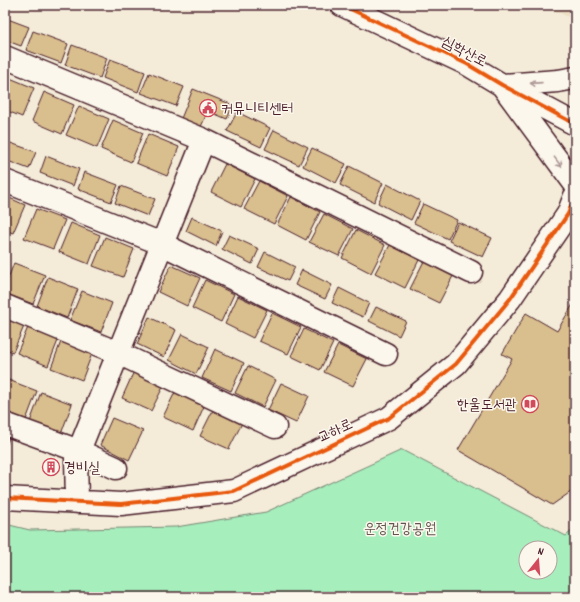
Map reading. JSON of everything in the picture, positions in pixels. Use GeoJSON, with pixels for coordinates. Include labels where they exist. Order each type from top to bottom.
{"type":"FeatureCollection","features":[{"type":"Feature","properties":{"kind":"street","name":"심학산로"},"geometry":{"type":"LineString","coordinates":[[342,5],[467,64],[502,85],[575,124]]}},
{"type":"Feature","properties":{"kind":"street"},"geometry":{"type":"LineString","coordinates":[[5,57],[204,140],[471,272]]}},
{"type":"Feature","properties":{"kind":"street"},"geometry":{"type":"LineString","coordinates":[[502,85],[558,81],[575,78]]}},
{"type":"Feature","properties":{"kind":"street"},"geometry":{"type":"LineString","coordinates":[[502,85],[575,184]]}},
{"type":"Feature","properties":{"kind":"street"},"geometry":{"type":"LineString","coordinates":[[77,502],[76,458],[204,140]]}},
{"type":"Feature","properties":{"kind":"street"},"geometry":{"type":"LineString","coordinates":[[5,182],[162,244],[386,354]]}},
{"type":"Feature","properties":{"kind":"street","name":"교하로"},"geometry":{"type":"LineString","coordinates":[[5,498],[121,504],[234,491],[389,418],[456,364],[510,299],[568,214],[575,196]]}},
{"type":"Feature","properties":{"kind":"street"},"geometry":{"type":"LineString","coordinates":[[5,306],[118,353],[275,428]]}},
{"type":"Feature","properties":{"kind":"street"},"geometry":{"type":"LineString","coordinates":[[5,424],[79,451],[116,468]]}},
{"type":"Feature","properties":{"kind":"shaded area"},"geometry":{"type":"Polygon","coordinates":[[[543,5],[575,5],[575,20],[543,5]]]}},
{"type":"Feature","properties":{"kind":"green space","name":"운정건강공원"},"geometry":{"type":"Polygon","coordinates":[[[402,450],[566,536],[575,528],[575,597],[5,597],[5,524],[30,530],[176,527],[266,512],[402,450]]]}},
{"type":"Feature","properties":{"kind":"building"},"geometry":{"type":"Polygon","coordinates":[[[5,18],[29,27],[21,46],[5,40],[5,18]]]}},
{"type":"Feature","properties":{"kind":"building"},"geometry":{"type":"Polygon","coordinates":[[[33,31],[68,44],[61,63],[26,50],[33,31]]]}},
{"type":"Feature","properties":{"kind":"building"},"geometry":{"type":"Polygon","coordinates":[[[72,45],[107,58],[100,78],[65,65],[72,45]]]}},
{"type":"Feature","properties":{"kind":"building"},"geometry":{"type":"Polygon","coordinates":[[[110,59],[145,72],[138,92],[103,78],[110,59]]]}},
{"type":"Feature","properties":{"kind":"building"},"geometry":{"type":"Polygon","coordinates":[[[149,73],[184,87],[176,106],[141,93],[149,73]]]}},
{"type":"Feature","properties":{"kind":"building"},"geometry":{"type":"Polygon","coordinates":[[[5,76],[34,88],[22,117],[5,110],[5,76]]]}},
{"type":"Feature","properties":{"kind":"building","name":"커뮤니티센터"},"geometry":{"type":"Polygon","coordinates":[[[193,89],[233,105],[227,119],[208,111],[200,129],[180,121],[193,89]]]}},
{"type":"Feature","properties":{"kind":"building"},"geometry":{"type":"Polygon","coordinates":[[[44,92],[74,105],[62,134],[32,121],[44,92]]]}},
{"type":"Feature","properties":{"kind":"building"},"geometry":{"type":"Polygon","coordinates":[[[79,106],[109,119],[97,148],[66,135],[79,106]]]}},
{"type":"Feature","properties":{"kind":"building"},"geometry":{"type":"Polygon","coordinates":[[[237,112],[270,128],[261,147],[227,131],[237,112]]]}},
{"type":"Feature","properties":{"kind":"building"},"geometry":{"type":"Polygon","coordinates":[[[113,120],[143,133],[131,162],[101,149],[113,120]]]}},
{"type":"Feature","properties":{"kind":"building"},"geometry":{"type":"Polygon","coordinates":[[[274,130],[308,147],[299,165],[265,149],[274,130]]]}},
{"type":"Feature","properties":{"kind":"building"},"geometry":{"type":"Polygon","coordinates":[[[148,134],[179,147],[167,176],[136,163],[148,134]]]}},
{"type":"Feature","properties":{"kind":"building"},"geometry":{"type":"Polygon","coordinates":[[[5,141],[36,152],[29,169],[5,160],[5,141]]]}},
{"type":"Feature","properties":{"kind":"building"},"geometry":{"type":"Polygon","coordinates":[[[312,148],[346,164],[336,183],[303,166],[312,148]]]}},
{"type":"Feature","properties":{"kind":"building"},"geometry":{"type":"Polygon","coordinates":[[[46,156],[79,169],[73,186],[40,173],[46,156]]]}},
{"type":"Feature","properties":{"kind":"building"},"geometry":{"type":"Polygon","coordinates":[[[225,164],[255,179],[241,207],[211,192],[225,164]]]}},
{"type":"Feature","properties":{"kind":"building"},"geometry":{"type":"Polygon","coordinates":[[[349,166],[383,183],[374,202],[340,185],[349,166]]]}},
{"type":"Feature","properties":{"kind":"building"},"geometry":{"type":"Polygon","coordinates":[[[84,172],[118,185],[111,202],[78,189],[84,172]]]}},
{"type":"Feature","properties":{"kind":"building"},"geometry":{"type":"Polygon","coordinates":[[[259,181],[288,196],[274,224],[244,209],[259,181]]]}},
{"type":"Feature","properties":{"kind":"building"},"geometry":{"type":"Polygon","coordinates":[[[387,184],[420,201],[411,220],[378,203],[387,184]]]}},
{"type":"Feature","properties":{"kind":"building"},"geometry":{"type":"Polygon","coordinates":[[[121,186],[155,199],[148,216],[115,203],[121,186]]]}},
{"type":"Feature","properties":{"kind":"building"},"geometry":{"type":"Polygon","coordinates":[[[5,196],[25,205],[13,233],[5,230],[5,196]]]}},
{"type":"Feature","properties":{"kind":"building"},"geometry":{"type":"Polygon","coordinates":[[[291,197],[320,212],[306,240],[277,225],[291,197]]]}},
{"type":"Feature","properties":{"kind":"building"},"geometry":{"type":"Polygon","coordinates":[[[423,204],[457,220],[448,239],[414,223],[423,204]]]}},
{"type":"Feature","properties":{"kind":"building"},"geometry":{"type":"Polygon","coordinates":[[[36,209],[65,220],[53,249],[24,238],[36,209]]]}},
{"type":"Feature","properties":{"kind":"building"},"geometry":{"type":"Polygon","coordinates":[[[324,214],[353,229],[339,256],[309,242],[324,214]]]}},
{"type":"Feature","properties":{"kind":"building"},"geometry":{"type":"Polygon","coordinates":[[[192,217],[222,231],[216,246],[186,231],[192,217]]]}},
{"type":"Feature","properties":{"kind":"building"},"geometry":{"type":"Polygon","coordinates":[[[458,222],[492,238],[483,257],[449,241],[458,222]]]}},
{"type":"Feature","properties":{"kind":"building"},"geometry":{"type":"Polygon","coordinates":[[[71,223],[100,235],[89,264],[59,252],[71,223]]]}},
{"type":"Feature","properties":{"kind":"building"},"geometry":{"type":"Polygon","coordinates":[[[356,230],[385,245],[371,273],[342,258],[356,230]]]}},
{"type":"Feature","properties":{"kind":"building"},"geometry":{"type":"Polygon","coordinates":[[[229,235],[259,249],[252,264],[222,249],[229,235]]]}},
{"type":"Feature","properties":{"kind":"building"},"geometry":{"type":"Polygon","coordinates":[[[105,237],[134,249],[123,277],[93,266],[105,237]]]}},
{"type":"Feature","properties":{"kind":"building"},"geometry":{"type":"Polygon","coordinates":[[[390,245],[419,260],[405,288],[375,273],[390,245]]]}},
{"type":"Feature","properties":{"kind":"building"},"geometry":{"type":"Polygon","coordinates":[[[265,252],[295,267],[288,281],[258,267],[265,252]]]}},
{"type":"Feature","properties":{"kind":"building"},"geometry":{"type":"Polygon","coordinates":[[[424,261],[453,276],[439,303],[410,289],[424,261]]]}},
{"type":"Feature","properties":{"kind":"building"},"geometry":{"type":"Polygon","coordinates":[[[14,263],[45,275],[33,304],[5,293],[5,286],[14,263]]]}},
{"type":"Feature","properties":{"kind":"building"},"geometry":{"type":"Polygon","coordinates":[[[171,265],[200,278],[187,306],[158,292],[171,265]]]}},
{"type":"Feature","properties":{"kind":"building"},"geometry":{"type":"Polygon","coordinates":[[[302,270],[332,285],[325,299],[295,285],[302,270]]]}},
{"type":"Feature","properties":{"kind":"building"},"geometry":{"type":"Polygon","coordinates":[[[48,277],[78,289],[67,318],[37,306],[48,277]]]}},
{"type":"Feature","properties":{"kind":"building"},"geometry":{"type":"Polygon","coordinates":[[[205,280],[234,294],[221,322],[192,308],[205,280]]]}},
{"type":"Feature","properties":{"kind":"building"},"geometry":{"type":"Polygon","coordinates":[[[339,288],[369,303],[363,317],[332,303],[339,288]]]}},
{"type":"Feature","properties":{"kind":"building"},"geometry":{"type":"Polygon","coordinates":[[[82,291],[112,303],[101,332],[70,320],[82,291]]]}},
{"type":"Feature","properties":{"kind":"building"},"geometry":{"type":"Polygon","coordinates":[[[238,296],[267,310],[253,338],[225,324],[238,296]]]}},
{"type":"Feature","properties":{"kind":"building","name":"한울도서관"},"geometry":{"type":"Polygon","coordinates":[[[575,301],[575,489],[552,505],[458,450],[512,359],[502,354],[526,313],[557,331],[575,301]]]}},
{"type":"Feature","properties":{"kind":"building"},"geometry":{"type":"Polygon","coordinates":[[[376,307],[406,321],[399,336],[369,321],[376,307]]]}},
{"type":"Feature","properties":{"kind":"building"},"geometry":{"type":"Polygon","coordinates":[[[272,313],[301,327],[288,354],[259,341],[272,313]]]}},
{"type":"Feature","properties":{"kind":"building"},"geometry":{"type":"Polygon","coordinates":[[[5,316],[25,324],[13,352],[5,349],[5,316]]]}},
{"type":"Feature","properties":{"kind":"building"},"geometry":{"type":"Polygon","coordinates":[[[149,317],[176,330],[164,357],[137,344],[149,317]]]}},
{"type":"Feature","properties":{"kind":"building"},"geometry":{"type":"Polygon","coordinates":[[[29,325],[59,338],[48,366],[17,353],[29,325]]]}},
{"type":"Feature","properties":{"kind":"building"},"geometry":{"type":"Polygon","coordinates":[[[304,329],[333,343],[320,370],[291,356],[304,329]]]}},
{"type":"Feature","properties":{"kind":"building"},"geometry":{"type":"Polygon","coordinates":[[[182,334],[209,347],[196,374],[169,360],[182,334]]]}},
{"type":"Feature","properties":{"kind":"building"},"geometry":{"type":"Polygon","coordinates":[[[62,339],[93,351],[82,380],[51,368],[62,339]]]}},
{"type":"Feature","properties":{"kind":"building"},"geometry":{"type":"Polygon","coordinates":[[[338,345],[367,359],[353,386],[324,372],[338,345]]]}},
{"type":"Feature","properties":{"kind":"building"},"geometry":{"type":"Polygon","coordinates":[[[215,349],[244,363],[231,391],[202,378],[215,349]]]}},
{"type":"Feature","properties":{"kind":"building"},"geometry":{"type":"Polygon","coordinates":[[[248,366],[276,380],[263,407],[235,393],[248,366]]]}},
{"type":"Feature","properties":{"kind":"building"},"geometry":{"type":"Polygon","coordinates":[[[135,369],[165,383],[151,411],[122,398],[135,369]]]}},
{"type":"Feature","properties":{"kind":"building"},"geometry":{"type":"Polygon","coordinates":[[[6,379],[37,391],[26,420],[5,411],[6,379]]]}},
{"type":"Feature","properties":{"kind":"building"},"geometry":{"type":"Polygon","coordinates":[[[281,383],[309,396],[296,423],[268,410],[281,383]]]}},
{"type":"Feature","properties":{"kind":"building"},"geometry":{"type":"Polygon","coordinates":[[[176,390],[205,404],[193,431],[163,417],[176,390]]]}},
{"type":"Feature","properties":{"kind":"building"},"geometry":{"type":"Polygon","coordinates":[[[41,392],[72,404],[61,434],[30,422],[41,392]]]}},
{"type":"Feature","properties":{"kind":"building"},"geometry":{"type":"Polygon","coordinates":[[[214,408],[243,421],[229,449],[200,436],[214,408]]]}},
{"type":"Feature","properties":{"kind":"building"},"geometry":{"type":"Polygon","coordinates":[[[112,418],[143,431],[129,460],[100,445],[112,418]]]}},
{"type":"Feature","properties":{"kind":"building"},"geometry":{"type":"Polygon","coordinates":[[[5,433],[10,435],[5,449],[5,433]]]}},
{"type":"Feature","properties":{"kind":"building","name":"경비실"},"geometry":{"type":"Polygon","coordinates":[[[47,460],[57,461],[56,473],[45,472],[47,460]]]}},
{"type":"Feature","properties":{"kind":"cycle path"},"geometry":{"type":"LineString","coordinates":[[342,5],[467,64],[502,85],[575,124]]}},
{"type":"Feature","properties":{"kind":"cycle path"},"geometry":{"type":"LineString","coordinates":[[5,498],[121,504],[234,491],[389,418],[456,364],[510,299],[568,214],[575,196]]}},
{"type":"Feature","properties":{"kind":"place","name":"커뮤니티센터"},"geometry":{"type":"Point","coordinates":[208,108]}},
{"type":"Feature","properties":{"kind":"place","name":"한울도서관"},"geometry":{"type":"Point","coordinates":[530,404]}},
{"type":"Feature","properties":{"kind":"place","name":"경비실"},"geometry":{"type":"Point","coordinates":[51,467]}}]}
